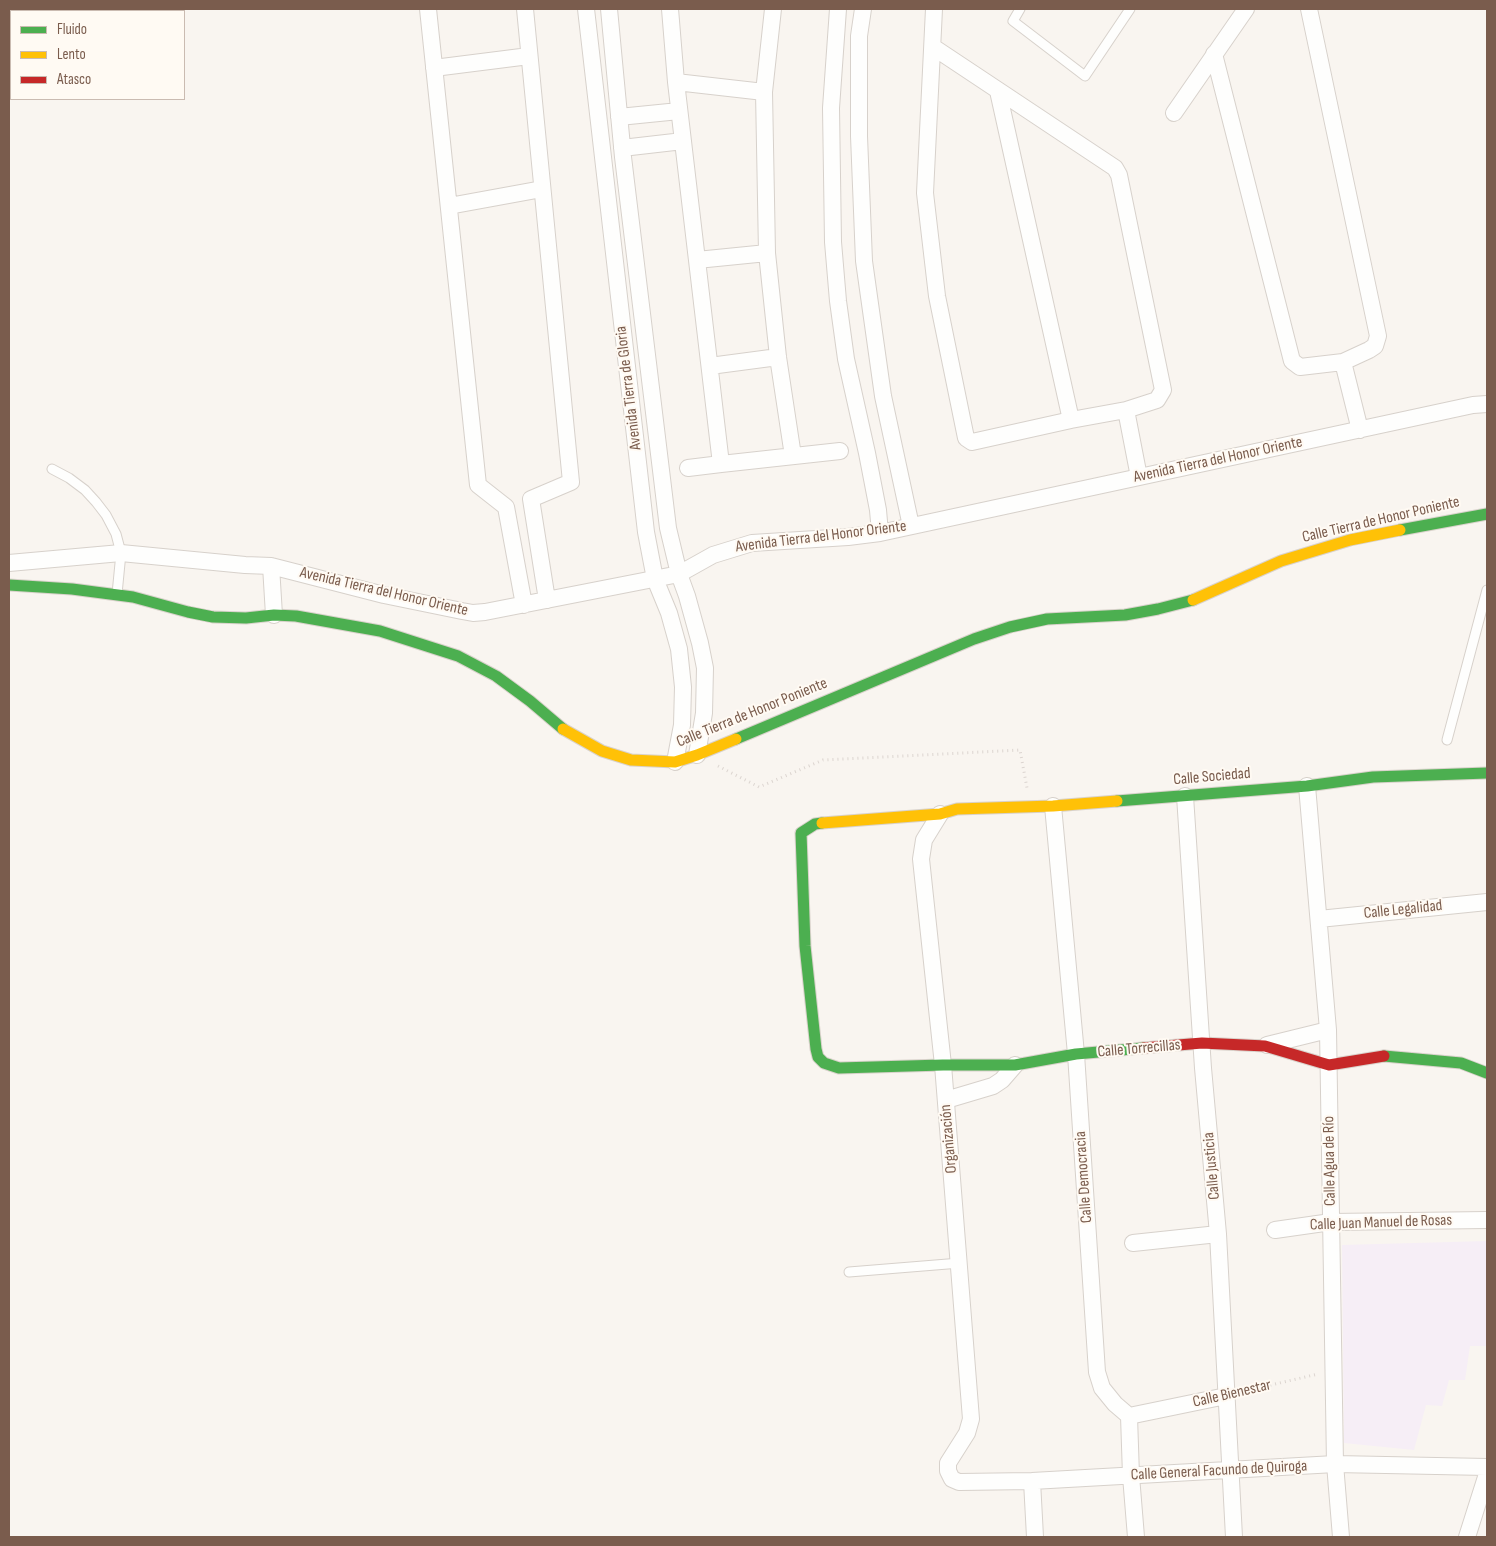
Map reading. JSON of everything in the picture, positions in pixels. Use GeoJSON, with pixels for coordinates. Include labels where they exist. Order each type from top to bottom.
{"type":"FeatureCollection","features":[{"type":"Feature","properties":{"kind":"street"},"geometry":{"type":"LineString","coordinates":[[428,9],[478,486],[506,507],[524,605]]}},
{"type":"Feature","properties":{"kind":"street"},"geometry":{"type":"LineString","coordinates":[[524,9],[571,482],[531,499],[547,600]]}},
{"type":"Feature","properties":{"kind":"street","name":"Avenida Tierra de Gloria"},"geometry":{"type":"LineString","coordinates":[[586,9],[646,532],[655,580],[679,649],[683,687],[682,725],[675,762]]}},
{"type":"Feature","properties":{"kind":"street","name":"Avenida Tierra de Gloria"},"geometry":{"type":"LineString","coordinates":[[609,9],[622,148],[668,528],[679,574],[694,619],[705,668],[704,713],[697,755]]}},
{"type":"Feature","properties":{"kind":"street"},"geometry":{"type":"LineString","coordinates":[[670,9],[679,111],[722,464]]}},
{"type":"Feature","properties":{"kind":"street"},"geometry":{"type":"LineString","coordinates":[[773,9],[764,92],[768,253],[778,357],[793,456]]}},
{"type":"Feature","properties":{"kind":"street"},"geometry":{"type":"LineString","coordinates":[[838,9],[831,108],[834,242],[838,301],[846,359],[868,453],[880,533]]}},
{"type":"Feature","properties":{"kind":"street"},"geometry":{"type":"LineString","coordinates":[[863,9],[859,36],[858,136],[864,261],[882,396],[911,526]]}},
{"type":"Feature","properties":{"kind":"street"},"geometry":{"type":"LineString","coordinates":[[933,47],[1115,168],[1119,174],[1162,390],[1157,400],[1126,410],[972,442],[966,438],[937,296],[925,193],[934,9]]}},
{"type":"Feature","properties":{"kind":"street"},"geometry":{"type":"LineString","coordinates":[[1174,113],[1246,9]]}},
{"type":"Feature","properties":{"kind":"street"},"geometry":{"type":"LineString","coordinates":[[1214,54],[1292,361],[1300,367],[1343,362],[1375,346],[1378,336],[1309,9]]}},
{"type":"Feature","properties":{"kind":"street"},"geometry":{"type":"LineString","coordinates":[[434,68],[529,56]]}},
{"type":"Feature","properties":{"kind":"street"},"geometry":{"type":"LineString","coordinates":[[676,82],[764,92]]}},
{"type":"Feature","properties":{"kind":"street"},"geometry":{"type":"LineString","coordinates":[[998,90],[1071,420]]}},
{"type":"Feature","properties":{"kind":"street"},"geometry":{"type":"LineString","coordinates":[[619,117],[679,111]]}},
{"type":"Feature","properties":{"kind":"street"},"geometry":{"type":"LineString","coordinates":[[622,148],[683,142]]}},
{"type":"Feature","properties":{"kind":"street"},"geometry":{"type":"LineString","coordinates":[[449,206],[542,189]]}},
{"type":"Feature","properties":{"kind":"street"},"geometry":{"type":"LineString","coordinates":[[697,260],[768,253]]}},
{"type":"Feature","properties":{"kind":"street"},"geometry":{"type":"LineString","coordinates":[[710,366],[778,357]]}},
{"type":"Feature","properties":{"kind":"street"},"geometry":{"type":"LineString","coordinates":[[1343,362],[1360,430]]}},
{"type":"Feature","properties":{"kind":"street","name":"Avenida Tierra del Honor Oriente"},"geometry":{"type":"LineString","coordinates":[[9,563],[121,553],[270,566],[384,595],[474,613],[485,612],[679,574],[713,555],[752,543],[880,533],[1473,405],[1487,404]]}},
{"type":"Feature","properties":{"kind":"street"},"geometry":{"type":"LineString","coordinates":[[1126,410],[1139,477]]}},
{"type":"Feature","properties":{"kind":"street"},"geometry":{"type":"LineString","coordinates":[[688,468],[840,451]]}},
{"type":"Feature","properties":{"kind":"street","name":"Calle Tierra de Honor Poniente"},"geometry":{"type":"LineString","coordinates":[[9,585],[72,588],[133,597],[213,617],[246,618],[274,615],[318,619],[380,631],[458,656],[496,676],[530,700],[562,728],[602,751],[631,760],[675,762],[697,755],[974,638],[1010,627],[1047,619],[1125,615],[1188,602],[1281,561],[1314,550],[1350,540],[1487,514]]}},
{"type":"Feature","properties":{"kind":"street"},"geometry":{"type":"LineString","coordinates":[[270,566],[274,615]]}},
{"type":"Feature","properties":{"kind":"street","name":"Calle Sociedad"},"geometry":{"type":"LineString","coordinates":[[824,1063],[818,1057],[816,1049],[804,946],[801,833],[815,824],[940,814],[957,809],[1053,806],[1307,786],[1373,778],[1487,773]]}},
{"type":"Feature","properties":{"kind":"street","name":"Calle Agua de Río"},"geometry":{"type":"LineString","coordinates":[[1307,786],[1328,1030],[1335,1464],[1341,1537]]}},
{"type":"Feature","properties":{"kind":"street","name":"Calle Justicia"},"geometry":{"type":"LineString","coordinates":[[1185,796],[1202,1043],[1218,1234],[1234,1537]]}},
{"type":"Feature","properties":{"kind":"street","name":"Calle Democracia"},"geometry":{"type":"LineString","coordinates":[[1053,806],[1076,1054],[1098,1372],[1102,1388],[1115,1404],[1129,1416]]}},
{"type":"Feature","properties":{"kind":"street","name":"Organización"},"geometry":{"type":"LineString","coordinates":[[940,814],[924,840],[921,859],[943,1065],[971,1419],[967,1434],[948,1463],[948,1471],[952,1480]]}},
{"type":"Feature","properties":{"kind":"street","name":"Calle Legalidad"},"geometry":{"type":"LineString","coordinates":[[1319,919],[1487,902]]}},
{"type":"Feature","properties":{"kind":"street","name":"Calle Torrecillas"},"geometry":{"type":"LineString","coordinates":[[1265,1046],[1328,1030]]}},
{"type":"Feature","properties":{"kind":"street","name":"Calle Torrecillas"},"geometry":{"type":"LineString","coordinates":[[824,1063],[839,1068],[1015,1065],[1076,1054],[1202,1043],[1265,1046],[1329,1065],[1385,1056],[1461,1063],[1487,1073]]}},
{"type":"Feature","properties":{"kind":"street"},"geometry":{"type":"LineString","coordinates":[[946,1100],[993,1086],[1002,1080],[1015,1065]]}},
{"type":"Feature","properties":{"kind":"street","name":"Calle Juan Manuel de Rosas"},"geometry":{"type":"LineString","coordinates":[[1275,1230],[1331,1222],[1487,1220]]}},
{"type":"Feature","properties":{"kind":"street"},"geometry":{"type":"LineString","coordinates":[[1133,1243],[1218,1234]]}},
{"type":"Feature","properties":{"kind":"street","name":"Calle Bienestar"},"geometry":{"type":"LineString","coordinates":[[1129,1416],[1226,1396]]}},
{"type":"Feature","properties":{"kind":"street"},"geometry":{"type":"LineString","coordinates":[[1129,1416],[1136,1537]]}},
{"type":"Feature","properties":{"kind":"street","name":"Calle General Facundo de Quiroga"},"geometry":{"type":"LineString","coordinates":[[952,1480],[959,1482],[1032,1481],[1335,1464],[1487,1467]]}},
{"type":"Feature","properties":{"kind":"street"},"geometry":{"type":"LineString","coordinates":[[1467,1537],[1487,1474]]}},
{"type":"Feature","properties":{"kind":"street"},"geometry":{"type":"LineString","coordinates":[[1032,1481],[1035,1537]]}},
{"type":"Feature","properties":{"kind":"lane"},"geometry":{"type":"LineString","coordinates":[[1020,9],[1013,21],[1085,76],[1130,9]]}},
{"type":"Feature","properties":{"kind":"lane"},"geometry":{"type":"LineString","coordinates":[[52,469],[85,490],[106,515],[116,534],[121,553],[117,595]]}},
{"type":"Feature","properties":{"kind":"lane"},"geometry":{"type":"LineString","coordinates":[[1447,740],[1487,590]]}},
{"type":"Feature","properties":{"kind":"lane"},"geometry":{"type":"LineString","coordinates":[[849,1272],[960,1264]]}},
{"type":"Feature","properties":{"kind":"path"},"geometry":{"type":"LineString","coordinates":[[697,755],[759,787],[823,760],[1020,750],[1031,806]]}},
{"type":"Feature","properties":{"kind":"path","name":"Calle Bienestar"},"geometry":{"type":"LineString","coordinates":[[1226,1396],[1333,1370]]}},
{"type":"Feature","properties":{"kind":"shaded area"},"geometry":{"type":"Polygon","coordinates":[[[1487,1241],[1487,1346],[1470,1346],[1465,1380],[1449,1380],[1442,1406],[1426,1405],[1414,1450],[1344,1443],[1342,1245],[1487,1241]]]}},
{"type":"Feature","properties":{"kind":"traffic: fast"},"geometry":{"type":"LineString","coordinates":[[1400,530],[1487,514]]}},
{"type":"Feature","properties":{"kind":"traffic: fast"},"geometry":{"type":"LineString","coordinates":[[9,585],[72,589],[133,597],[213,617],[296,616],[380,631],[458,656],[496,676],[563,729]]}},
{"type":"Feature","properties":{"kind":"traffic: fast"},"geometry":{"type":"LineString","coordinates":[[736,739],[974,639],[1010,627],[1047,619],[1125,615],[1193,600]]}},
{"type":"Feature","properties":{"kind":"traffic: fast"},"geometry":{"type":"LineString","coordinates":[[1117,801],[1307,786],[1373,777],[1487,773]]}},
{"type":"Feature","properties":{"kind":"traffic: fast"},"geometry":{"type":"LineString","coordinates":[[822,823],[815,824],[801,833],[805,946],[816,1049],[818,1057],[824,1063],[839,1068],[1015,1065],[1076,1054],[1143,1048]]}},
{"type":"Feature","properties":{"kind":"traffic: fast"},"geometry":{"type":"LineString","coordinates":[[1384,1056],[1461,1063],[1487,1073]]}},
{"type":"Feature","properties":{"kind":"traffic: slow"},"geometry":{"type":"LineString","coordinates":[[1193,600],[1281,561],[1350,540],[1400,530]]}},
{"type":"Feature","properties":{"kind":"traffic: slow"},"geometry":{"type":"LineString","coordinates":[[563,729],[602,751],[631,760],[675,762],[736,739]]}},
{"type":"Feature","properties":{"kind":"traffic: slow"},"geometry":{"type":"LineString","coordinates":[[822,823],[940,814],[957,809],[1053,806],[1117,801]]}},
{"type":"Feature","properties":{"kind":"traffic: jam"},"geometry":{"type":"LineString","coordinates":[[1143,1048],[1202,1043],[1265,1046],[1329,1065],[1384,1056]]}}]}
